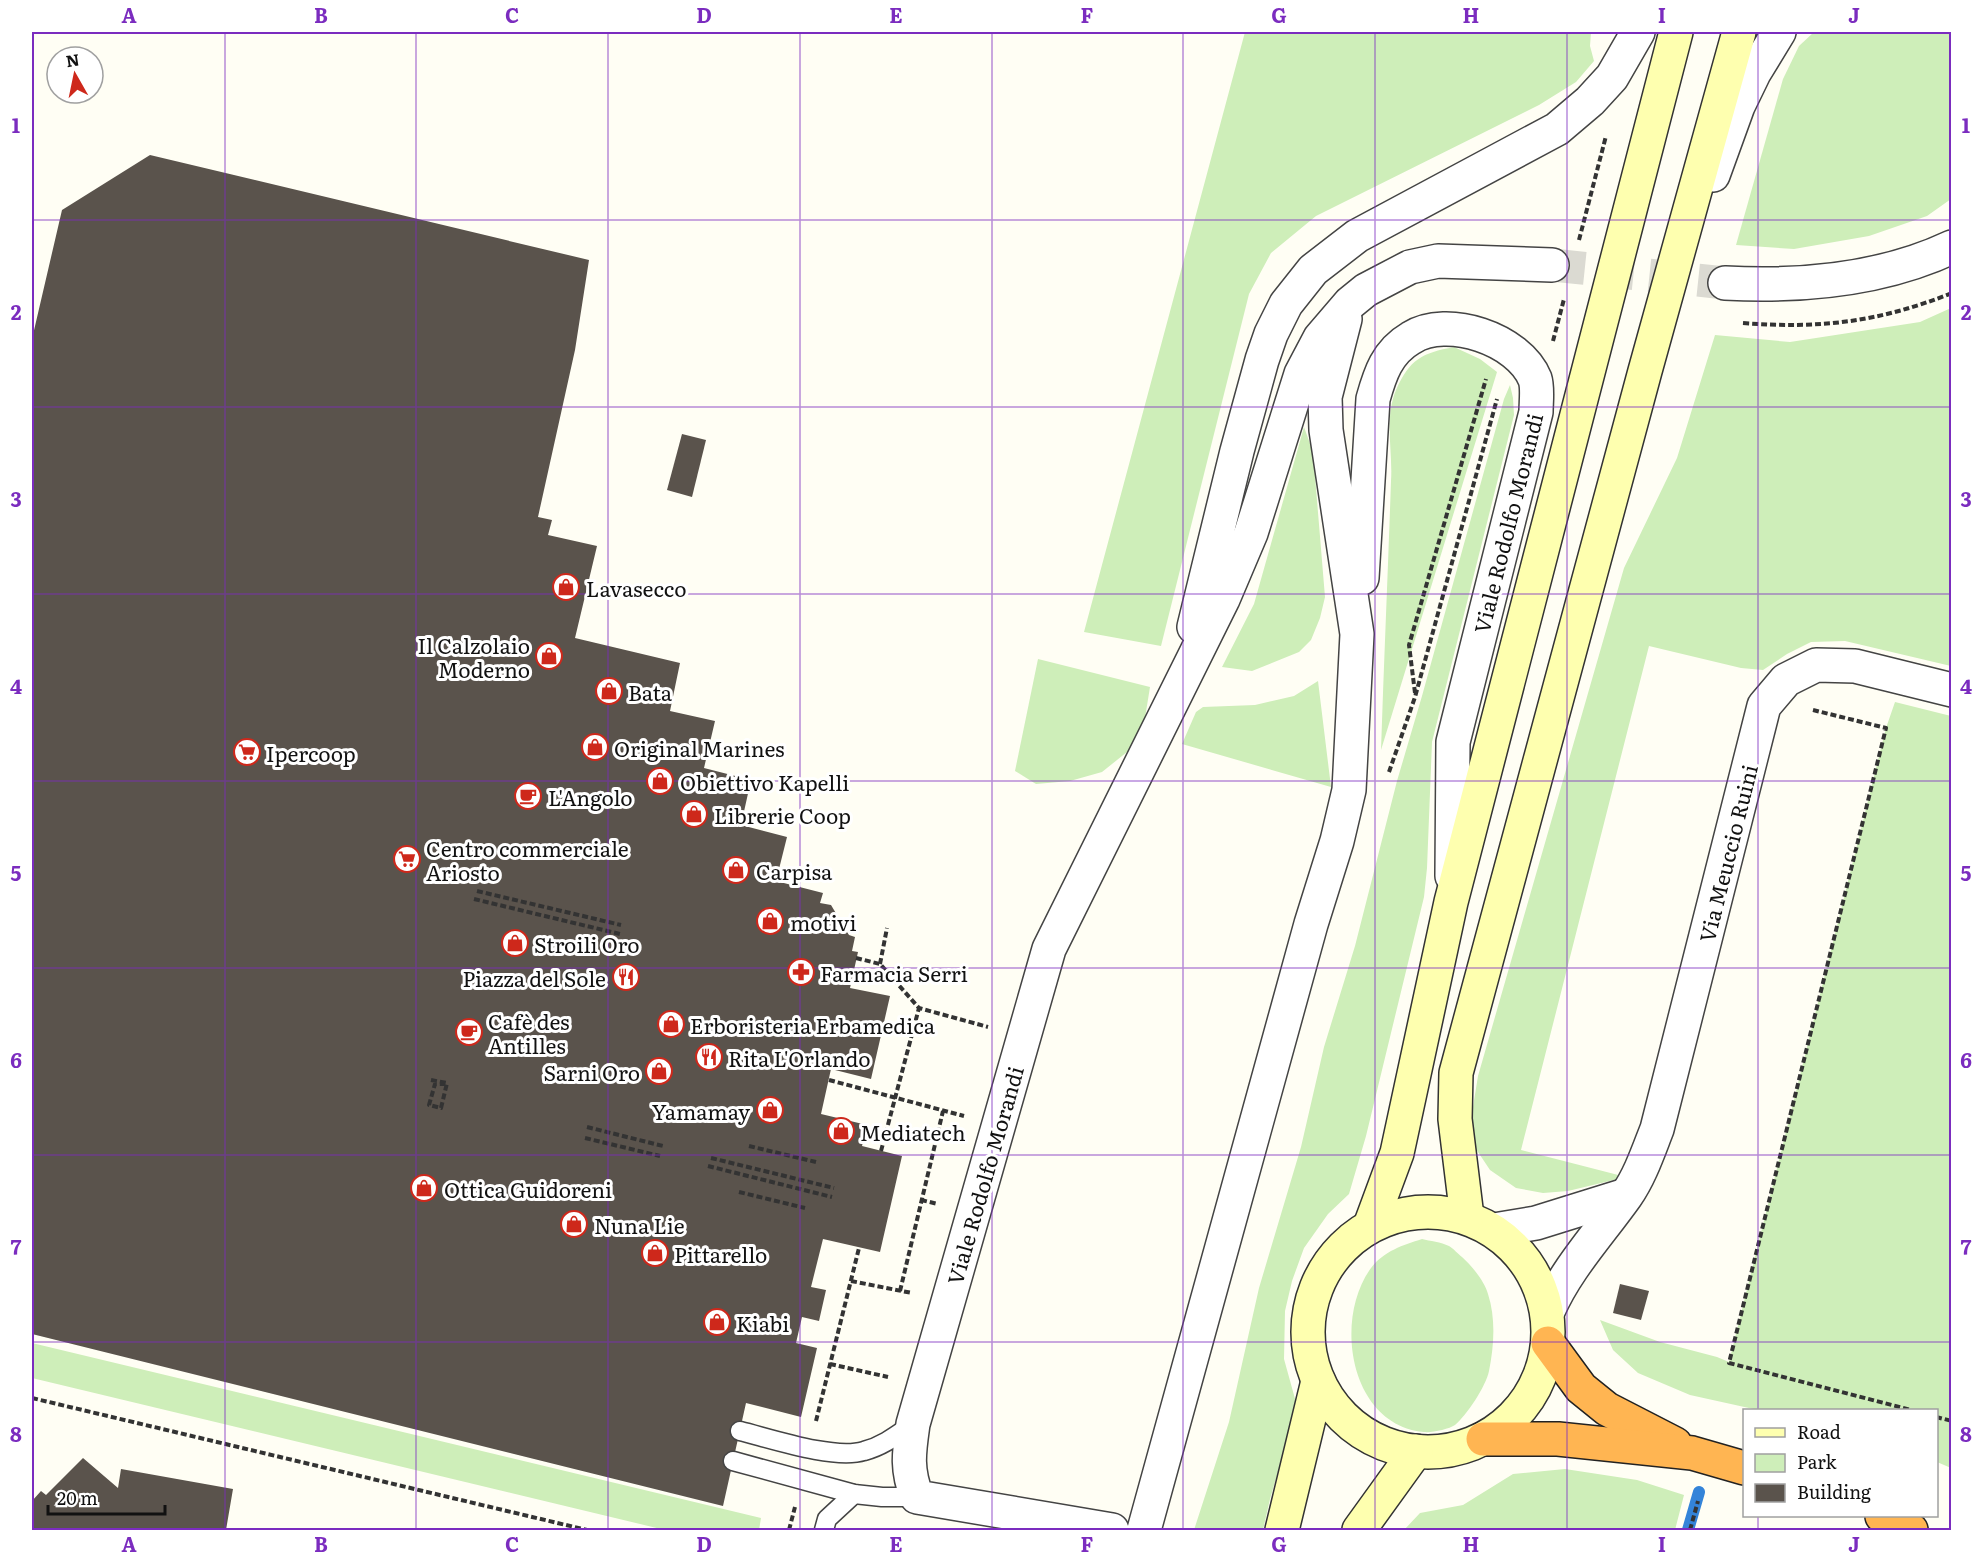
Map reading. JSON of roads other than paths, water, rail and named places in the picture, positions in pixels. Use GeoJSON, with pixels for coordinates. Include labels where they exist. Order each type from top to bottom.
{"type":"FeatureCollection","features":[{"type":"Feature","properties":{"kind":"highway"},"geometry":{"type":"LineString","coordinates":[[1548,1343],[1581,1388],[1607,1409],[1692,1453]]}},
{"type":"Feature","properties":{"kind":"highway"},"geometry":{"type":"LineString","coordinates":[[1483,1440],[1558,1439],[1692,1453],[1743,1468]]}},
{"type":"Feature","properties":{"kind":"highway"},"geometry":{"type":"LineString","coordinates":[[1886,1517],[1911,1530]]}},
{"type":"Feature","properties":{"kind":"street","name":"Viale Rodolfo Morandi"},"geometry":{"type":"LineString","coordinates":[[1180,684],[1259,371],[1271,334],[1286,304],[1313,270],[1357,236],[1557,129],[1590,101],[1611,77],[1638,32]]}},
{"type":"Feature","properties":{"kind":"street","name":"Viale Rodolfo Morandi"},"geometry":{"type":"LineString","coordinates":[[1370,1226],[1397,1153],[1451,902],[1676,32]]}},
{"type":"Feature","properties":{"kind":"street"},"geometry":{"type":"LineString","coordinates":[[1480,1224],[1459,1167],[1455,1119],[1456,1073],[1739,32]]}},
{"type":"Feature","properties":{"kind":"street"},"geometry":{"type":"LineString","coordinates":[[1663,309],[1738,106],[1754,73],[1779,32]]}},
{"type":"Feature","properties":{"kind":"street"},"geometry":{"type":"LineString","coordinates":[[1725,283],[1762,285],[1821,281],[1876,273],[1929,258],[1952,247]]}},
{"type":"Feature","properties":{"kind":"street","name":"Viale Rodolfo Morandi"},"geometry":{"type":"LineString","coordinates":[[917,1497],[910,1480],[908,1463],[913,1424],[1049,949],[1223,600],[1251,532],[1301,374],[1320,338],[1350,303],[1366,290],[1410,267],[1438,261],[1552,265]]}},
{"type":"Feature","properties":{"kind":"street","name":"Viale Rodolfo Morandi"},"geometry":{"type":"LineString","coordinates":[[1350,303],[1325,397],[1326,430],[1357,634]]}},
{"type":"Feature","properties":{"kind":"street","name":"Viale Rodolfo Morandi"},"geometry":{"type":"LineString","coordinates":[[1144,1530],[1311,924],[1337,841],[1349,790],[1357,634],[1367,519],[1372,399],[1381,371],[1393,352],[1412,337],[1435,329],[1459,330],[1486,336],[1511,350],[1535,380],[1536,412],[1453,742],[1451,902]]}},
{"type":"Feature","properties":{"kind":"street","name":"Via Meuccio Ruini"},"geometry":{"type":"LineString","coordinates":[[1548,1311],[1556,1292],[1626,1195],[1644,1163],[1657,1129],[1764,706],[1786,680],[1816,665],[1855,666],[1952,690]]}},
{"type":"Feature","properties":{"kind":"street"},"geometry":{"type":"LineString","coordinates":[[1480,1224],[1536,1223],[1626,1195]]}},
{"type":"Feature","properties":{"kind":"street"},"geometry":{"type":"LineString","coordinates":[[1418,1212],[1443,1212],[1480,1224],[1519,1252],[1537,1279],[1548,1311],[1548,1343],[1542,1373],[1528,1400],[1508,1422],[1483,1440],[1461,1448],[1439,1452],[1416,1451],[1385,1444],[1357,1430],[1335,1408],[1318,1381],[1309,1353],[1307,1323],[1314,1294],[1326,1267],[1346,1244],[1370,1226],[1393,1216],[1418,1212]]}},
{"type":"Feature","properties":{"kind":"street"},"geometry":{"type":"LineString","coordinates":[[1282,1530],[1318,1381]]}},
{"type":"Feature","properties":{"kind":"street"},"geometry":{"type":"LineString","coordinates":[[1359,1530],[1416,1451]]}},
{"type":"Feature","properties":{"kind":"street"},"geometry":{"type":"LineString","coordinates":[[917,1497],[1112,1530]]}},
{"type":"Feature","properties":{"kind":"lane"},"geometry":{"type":"LineString","coordinates":[[740,1431],[833,1453],[863,1452],[888,1442],[913,1424]]}},
{"type":"Feature","properties":{"kind":"lane"},"geometry":{"type":"LineString","coordinates":[[733,1461],[854,1494],[917,1497]]}},
{"type":"Feature","properties":{"kind":"lane"},"geometry":{"type":"LineString","coordinates":[[824,1530],[827,1519],[854,1494]]}},
{"type":"Feature","properties":{"kind":"waterway"},"geometry":{"type":"LineString","coordinates":[[1688,1530],[1699,1492]]}},
{"type":"Feature","properties":{"kind":"tunnel"},"geometry":{"type":"LineString","coordinates":[[1552,265],[1725,283]]}},
{"type":"Feature","properties":{"kind":"place","name":"Lavasecco"},"geometry":{"type":"Point","coordinates":[566,587]}},
{"type":"Feature","properties":{"kind":"place","name":"Il Calzolaio Moderno"},"geometry":{"type":"Point","coordinates":[549,656]}},
{"type":"Feature","properties":{"kind":"place","name":"Bata"},"geometry":{"type":"Point","coordinates":[609,691]}},
{"type":"Feature","properties":{"kind":"place","name":"Original Marines"},"geometry":{"type":"Point","coordinates":[595,747]}},
{"type":"Feature","properties":{"kind":"place","name":"Ipercoop"},"geometry":{"type":"Point","coordinates":[247,752]}},
{"type":"Feature","properties":{"kind":"place","name":"Obiettivo Kapelli"},"geometry":{"type":"Point","coordinates":[660,781]}},
{"type":"Feature","properties":{"kind":"place","name":"L'Angolo"},"geometry":{"type":"Point","coordinates":[528,796]}},
{"type":"Feature","properties":{"kind":"place","name":"Librerie Coop"},"geometry":{"type":"Point","coordinates":[694,814]}},
{"type":"Feature","properties":{"kind":"place","name":"Centro commerciale Ariosto"},"geometry":{"type":"Point","coordinates":[407,859]}},
{"type":"Feature","properties":{"kind":"place","name":"Carpisa"},"geometry":{"type":"Point","coordinates":[736,870]}},
{"type":"Feature","properties":{"kind":"place","name":"motivi"},"geometry":{"type":"Point","coordinates":[770,921]}},
{"type":"Feature","properties":{"kind":"place","name":"Stroili Oro"},"geometry":{"type":"Point","coordinates":[515,943]}},
{"type":"Feature","properties":{"kind":"place","name":"Farmacia Serri"},"geometry":{"type":"Point","coordinates":[801,972]}},
{"type":"Feature","properties":{"kind":"place","name":"Piazza del Sole"},"geometry":{"type":"Point","coordinates":[626,977]}},
{"type":"Feature","properties":{"kind":"place","name":"Erboristeria Erbamedica"},"geometry":{"type":"Point","coordinates":[671,1024]}},
{"type":"Feature","properties":{"kind":"place","name":"Cafè des Antilles"},"geometry":{"type":"Point","coordinates":[469,1032]}},
{"type":"Feature","properties":{"kind":"place","name":"Rita L'Orlando"},"geometry":{"type":"Point","coordinates":[709,1057]}},
{"type":"Feature","properties":{"kind":"place","name":"Sarni Oro"},"geometry":{"type":"Point","coordinates":[659,1071]}},
{"type":"Feature","properties":{"kind":"place","name":"Yamamay"},"geometry":{"type":"Point","coordinates":[770,1110]}},
{"type":"Feature","properties":{"kind":"place","name":"Mediatech"},"geometry":{"type":"Point","coordinates":[841,1131]}},
{"type":"Feature","properties":{"kind":"place","name":"Ottica Guidoreni"},"geometry":{"type":"Point","coordinates":[424,1188]}},
{"type":"Feature","properties":{"kind":"place","name":"Nuna Lie"},"geometry":{"type":"Point","coordinates":[574,1224]}},
{"type":"Feature","properties":{"kind":"place","name":"Pittarello"},"geometry":{"type":"Point","coordinates":[655,1253]}},
{"type":"Feature","properties":{"kind":"place","name":"Kiabi"},"geometry":{"type":"Point","coordinates":[717,1322]}}]}
